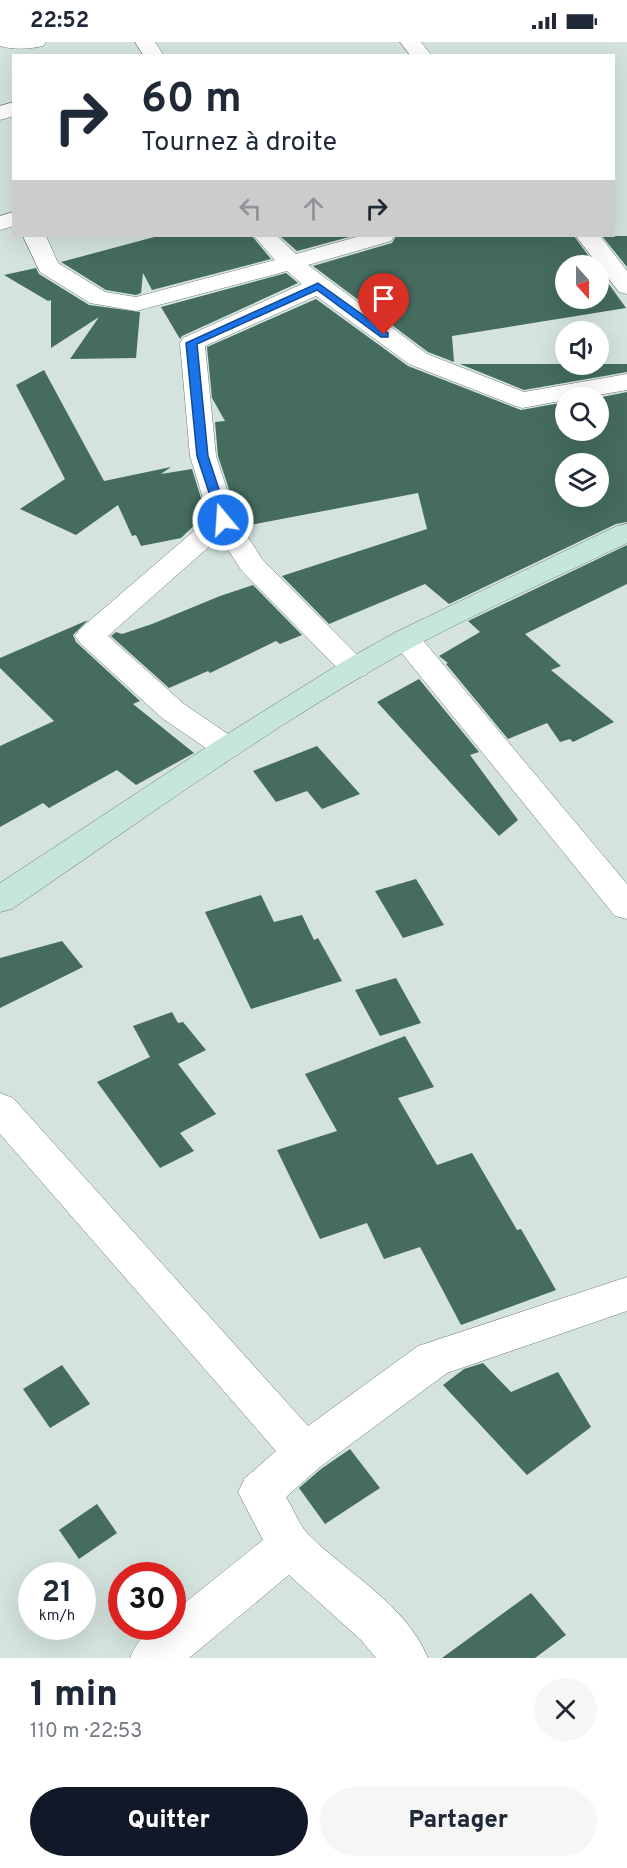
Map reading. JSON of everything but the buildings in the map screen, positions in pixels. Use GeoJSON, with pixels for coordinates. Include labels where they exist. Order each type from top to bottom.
{"type":"FeatureCollection","features":[{"type":"Feature","properties":{"kind":"street"},"geometry":{"type":"LineString","coordinates":[[6,42],[36,42]]}},
{"type":"Feature","properties":{"kind":"street"},"geometry":{"type":"LineString","coordinates":[[410,42],[420,54]]}},
{"type":"Feature","properties":{"kind":"street"},"geometry":{"type":"LineString","coordinates":[[0,47],[14,43]]}},
{"type":"Feature","properties":{"kind":"street"},"geometry":{"type":"LineString","coordinates":[[35,237],[48,267],[98,298],[136,304],[380,237]]}},
{"type":"Feature","properties":{"kind":"street"},"geometry":{"type":"LineString","coordinates":[[266,237],[318,286],[418,359],[522,400],[627,382]]}},
{"type":"Feature","properties":{"kind":"street"},"geometry":{"type":"LineString","coordinates":[[589,237],[627,287]]}},
{"type":"Feature","properties":{"kind":"street"},"geometry":{"type":"LineString","coordinates":[[318,286],[192,343],[203,456],[223,520],[251,564],[355,668]]}},
{"type":"Feature","properties":{"kind":"street"},"geometry":{"type":"LineString","coordinates":[[223,520],[90,636],[173,711],[227,748]]}},
{"type":"Feature","properties":{"kind":"street"},"geometry":{"type":"LineString","coordinates":[[1,898],[227,748],[355,668],[406,639],[627,532]]}},
{"type":"Feature","properties":{"kind":"street"},"geometry":{"type":"LineString","coordinates":[[406,639],[627,907]]}},
{"type":"Feature","properties":{"kind":"street"},"geometry":{"type":"LineString","coordinates":[[0,1108],[305,1453]]}},
{"type":"Feature","properties":{"kind":"street"},"geometry":{"type":"LineString","coordinates":[[405,1658],[377,1624],[290,1546],[260,1492],[305,1453],[433,1359],[627,1294]]}},
{"type":"Feature","properties":{"kind":"street"},"geometry":{"type":"LineString","coordinates":[[153,1658],[290,1546]]}},
{"type":"Feature","properties":{"kind":"route"},"geometry":{"type":"LineString","coordinates":[[223,520],[203,456],[192,343],[318,286],[384,335]]}}]}
